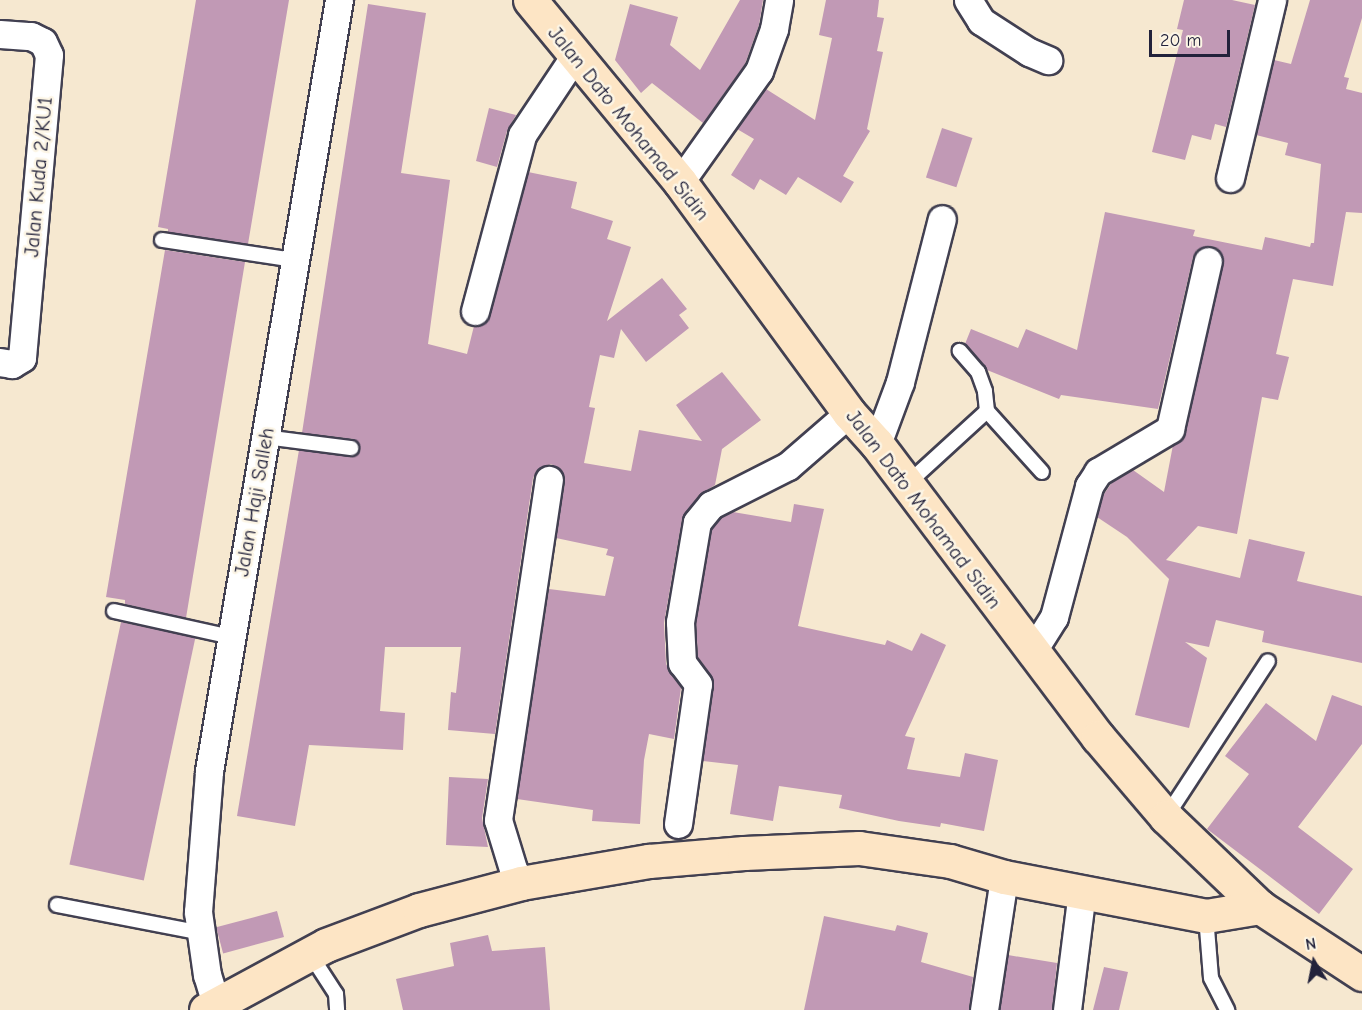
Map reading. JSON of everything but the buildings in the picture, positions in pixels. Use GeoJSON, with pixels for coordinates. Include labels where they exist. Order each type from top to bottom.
{"type":"FeatureCollection","features":[{"type":"Feature","properties":{"kind":"main road","name":"Jalan Dato Mohamad Sidin"},"geometry":{"type":"LineString","coordinates":[[530,0],[680,182],[849,413],[877,444],[1098,737],[1167,817],[1260,907],[1362,974]]}},
{"type":"Feature","properties":{"kind":"main road"},"geometry":{"type":"LineString","coordinates":[[211,1007],[326,945],[419,910],[521,883],[649,861],[744,853],[859,848],[950,861],[1004,877],[1206,916],[1260,907]]}},
{"type":"Feature","properties":{"kind":"street","name":"Jalan Haji Salleh"},"geometry":{"type":"LineString","coordinates":[[211,1007],[198,912],[209,771],[339,0]]}},
{"type":"Feature","properties":{"kind":"street"},"geometry":{"type":"LineString","coordinates":[[680,182],[759,71],[774,29],[778,0]]}},
{"type":"Feature","properties":{"kind":"street"},"geometry":{"type":"LineString","coordinates":[[968,0],[981,21],[1029,52],[1048,60]]}},
{"type":"Feature","properties":{"kind":"street"},"geometry":{"type":"LineString","coordinates":[[1230,178],[1272,0]]}},
{"type":"Feature","properties":{"kind":"street","name":"Jalan Kuda 2/KU1"},"geometry":{"type":"LineString","coordinates":[[0,34],[31,36],[43,42],[49,55],[11,360]]}},
{"type":"Feature","properties":{"kind":"street"},"geometry":{"type":"LineString","coordinates":[[475,311],[522,135],[576,54]]}},
{"type":"Feature","properties":{"kind":"street"},"geometry":{"type":"LineString","coordinates":[[877,444],[900,382],[942,219]]}},
{"type":"Feature","properties":{"kind":"street"},"geometry":{"type":"LineString","coordinates":[[1032,652],[1054,617],[1089,486],[1098,472],[1170,429],[1208,261]]}},
{"type":"Feature","properties":{"kind":"street"},"geometry":{"type":"LineString","coordinates":[[678,824],[698,684],[682,663],[680,622],[697,522],[711,505],[788,466],[849,413]]}},
{"type":"Feature","properties":{"kind":"street"},"geometry":{"type":"LineString","coordinates":[[521,883],[513,869],[498,820],[549,480]]}},
{"type":"Feature","properties":{"kind":"street"},"geometry":{"type":"LineString","coordinates":[[984,1010],[1004,877]]}},
{"type":"Feature","properties":{"kind":"street"},"geometry":{"type":"LineString","coordinates":[[1067,1010],[1082,891]]}},
{"type":"Feature","properties":{"kind":"lane"},"geometry":{"type":"LineString","coordinates":[[162,240],[295,260]]}},
{"type":"Feature","properties":{"kind":"lane"},"geometry":{"type":"LineString","coordinates":[[960,351],[978,372],[985,391],[987,411],[1042,472]]}},
{"type":"Feature","properties":{"kind":"lane"},"geometry":{"type":"LineString","coordinates":[[907,484],[987,411]]}},
{"type":"Feature","properties":{"kind":"lane"},"geometry":{"type":"LineString","coordinates":[[265,437],[351,448]]}},
{"type":"Feature","properties":{"kind":"lane"},"geometry":{"type":"LineString","coordinates":[[114,611],[231,637]]}},
{"type":"Feature","properties":{"kind":"lane"},"geometry":{"type":"LineString","coordinates":[[1167,817],[1268,661]]}},
{"type":"Feature","properties":{"kind":"lane"},"geometry":{"type":"LineString","coordinates":[[57,904],[202,933]]}},
{"type":"Feature","properties":{"kind":"lane"},"geometry":{"type":"LineString","coordinates":[[1206,916],[1211,978],[1227,1010]]}},
{"type":"Feature","properties":{"kind":"lane"},"geometry":{"type":"LineString","coordinates":[[309,954],[336,994],[337,1010]]}}]}
